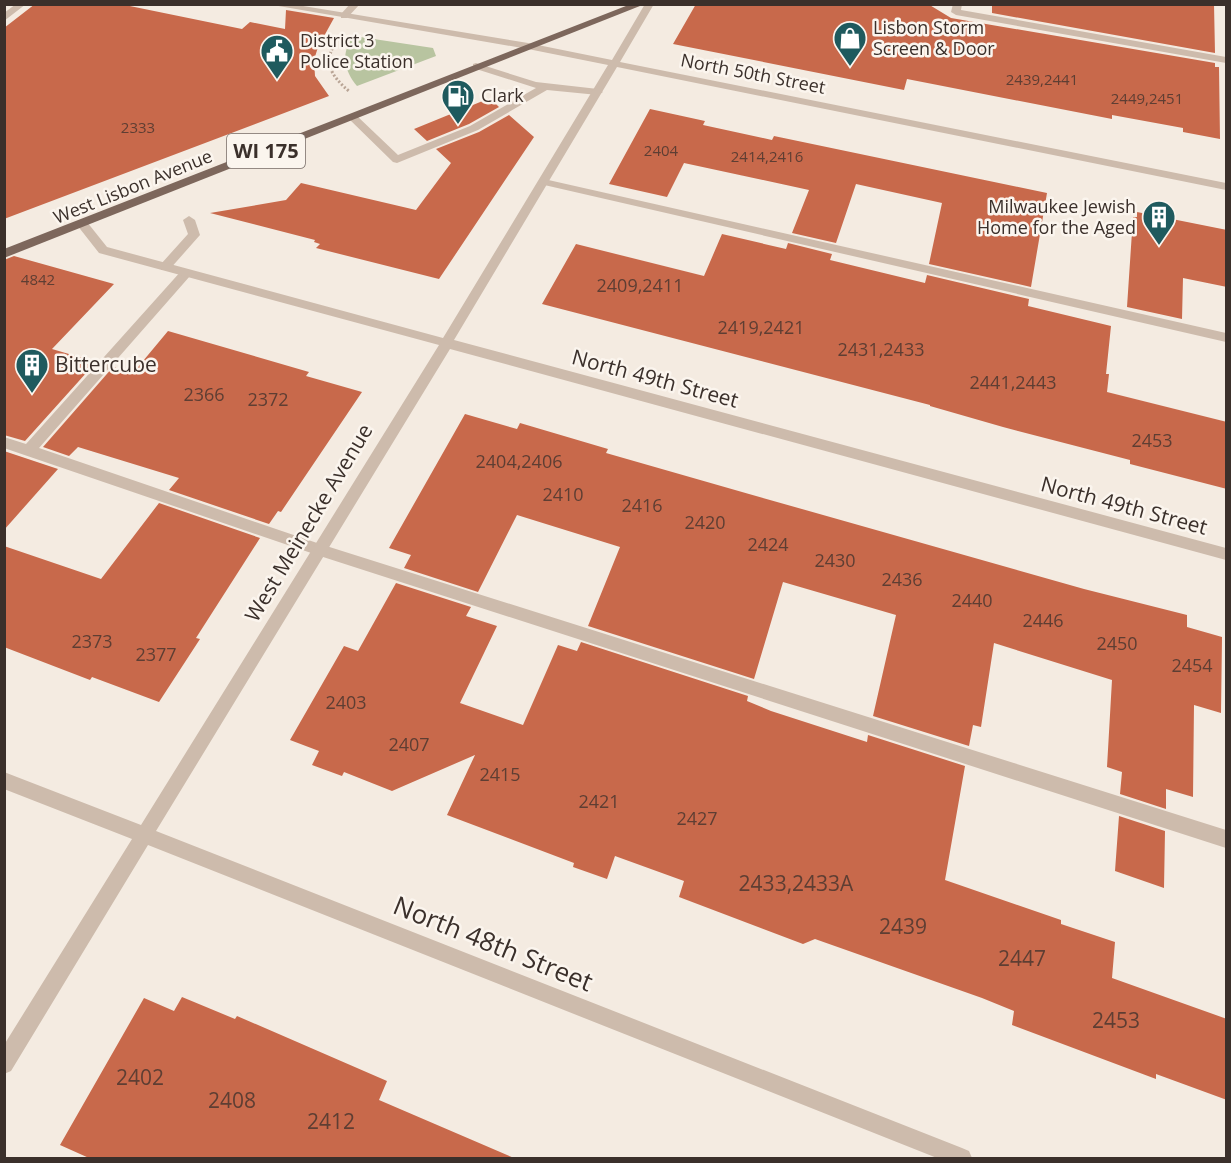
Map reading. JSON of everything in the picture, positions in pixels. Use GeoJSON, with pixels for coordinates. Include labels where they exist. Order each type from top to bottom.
{"type":"FeatureCollection","features":[{"type":"Feature","properties":{"kind":"main road","name":"West Lisbon Avenue"},"geometry":{"type":"LineString","coordinates":[[4,255],[476,66],[641,4]]}},
{"type":"Feature","properties":{"kind":"street"},"geometry":{"type":"LineString","coordinates":[[4,18],[22,4]]}},
{"type":"Feature","properties":{"kind":"street","name":"North 50th Street"},"geometry":{"type":"LineString","coordinates":[[271,4],[528,46],[1227,186]]}},
{"type":"Feature","properties":{"kind":"street"},"geometry":{"type":"LineString","coordinates":[[344,16],[356,4]]}},
{"type":"Feature","properties":{"kind":"street","name":"West Meinecke Avenue"},"geometry":{"type":"LineString","coordinates":[[4,1064],[446,344],[650,4]]}},
{"type":"Feature","properties":{"kind":"street"},"geometry":{"type":"LineString","coordinates":[[958,4],[956,12],[1227,60]]}},
{"type":"Feature","properties":{"kind":"street"},"geometry":{"type":"LineString","coordinates":[[476,66],[511,80],[573,91],[598,92]]}},
{"type":"Feature","properties":{"kind":"street"},"geometry":{"type":"LineString","coordinates":[[352,117],[397,160],[474,129],[546,86]]}},
{"type":"Feature","properties":{"kind":"street"},"geometry":{"type":"LineString","coordinates":[[544,182],[1227,338]]}},
{"type":"Feature","properties":{"kind":"street"},"geometry":{"type":"LineString","coordinates":[[165,267],[194,235],[189,220]]}},
{"type":"Feature","properties":{"kind":"street","name":"North 49th Street"},"geometry":{"type":"LineString","coordinates":[[83,225],[103,250],[1227,554]]}},
{"type":"Feature","properties":{"kind":"street"},"geometry":{"type":"LineString","coordinates":[[29,450],[186,273]]}},
{"type":"Feature","properties":{"kind":"street"},"geometry":{"type":"LineString","coordinates":[[4,442],[320,550],[1227,839]]}},
{"type":"Feature","properties":{"kind":"street","name":"North 48th Street"},"geometry":{"type":"LineString","coordinates":[[4,780],[962,1158]]}},
{"type":"Feature","properties":{"kind":"path"},"geometry":{"type":"LineString","coordinates":[[340,37],[329,55],[329,68],[334,79],[351,92]]}},
{"type":"Feature","properties":{"kind":"green space"},"geometry":{"type":"Polygon","coordinates":[[[354,36],[433,48],[436,56],[357,86],[349,74],[345,61],[347,48],[354,36]]]}},
{"type":"Feature","properties":{"kind":"building"},"geometry":{"type":"Polygon","coordinates":[[[35,4],[120,4],[242,29],[250,22],[285,29],[286,10],[334,18],[318,47],[314,60],[315,76],[329,96],[4,219],[4,28],[35,4]]]}},
{"type":"Feature","properties":{"kind":"building"},"geometry":{"type":"Polygon","coordinates":[[[696,4],[928,4],[951,18],[1215,63],[1215,67],[1219,67],[1220,139],[1183,132],[1183,128],[1112,115],[1112,119],[907,79],[904,90],[673,44],[696,4]]]}},
{"type":"Feature","properties":{"kind":"building"},"geometry":{"type":"Polygon","coordinates":[[[992,4],[1214,4],[1215,53],[992,13],[992,4]]]}},
{"type":"Feature","properties":{"kind":"building"},"geometry":{"type":"Polygon","coordinates":[[[490,98],[499,107],[469,124],[427,141],[414,129],[490,98]]]}},
{"type":"Feature","properties":{"kind":"building"},"geometry":{"type":"Polygon","coordinates":[[[650,109],[705,121],[703,125],[772,140],[774,136],[1047,193],[1031,287],[929,264],[942,203],[856,184],[836,243],[792,233],[809,190],[684,163],[667,197],[609,184],[650,109]]]}},
{"type":"Feature","properties":{"kind":"building"},"geometry":{"type":"Polygon","coordinates":[[[509,115],[534,137],[439,279],[316,248],[320,244],[314,242],[315,240],[210,213],[286,200],[301,183],[416,210],[451,163],[436,149],[479,132],[509,115]]]}},
{"type":"Feature","properties":{"kind":"building"},"geometry":{"type":"Polygon","coordinates":[[[1137,212],[1227,230],[1227,287],[1183,278],[1182,319],[1127,307],[1133,217],[1137,217],[1137,212]]]}},
{"type":"Feature","properties":{"kind":"building"},"geometry":{"type":"Polygon","coordinates":[[[722,234],[786,249],[788,243],[832,254],[830,260],[925,283],[927,275],[1029,299],[1028,306],[1111,326],[1106,374],[1109,374],[1107,392],[1227,422],[1227,489],[1130,464],[1130,460],[1003,427],[930,405],[542,304],[576,244],[704,276],[722,234]]]}},
{"type":"Feature","properties":{"kind":"building"},"geometry":{"type":"Polygon","coordinates":[[[14,256],[114,284],[52,349],[96,362],[25,441],[4,435],[4,260],[14,256]]]}},
{"type":"Feature","properties":{"kind":"building"},"geometry":{"type":"Polygon","coordinates":[[[168,331],[309,372],[306,376],[362,392],[281,512],[278,511],[269,524],[169,490],[179,478],[78,447],[69,456],[43,447],[113,367],[133,373],[168,331]]]}},
{"type":"Feature","properties":{"kind":"building"},"geometry":{"type":"Polygon","coordinates":[[[465,414],[517,429],[520,423],[608,449],[606,453],[1084,589],[1187,615],[1187,627],[1222,637],[1221,713],[1194,705],[1193,797],[1166,789],[1166,809],[1120,794],[1122,772],[1107,767],[1112,680],[994,643],[981,727],[973,725],[969,746],[873,716],[896,615],[783,582],[754,679],[588,626],[620,547],[517,515],[478,592],[404,568],[411,555],[389,548],[465,414]]]}},
{"type":"Feature","properties":{"kind":"building"},"geometry":{"type":"Polygon","coordinates":[[[4,451],[58,469],[4,530],[4,451]]]}},
{"type":"Feature","properties":{"kind":"building"},"geometry":{"type":"Polygon","coordinates":[[[159,503],[260,538],[196,638],[200,639],[159,702],[92,677],[90,680],[4,647],[4,546],[101,579],[159,503]]]}},
{"type":"Feature","properties":{"kind":"building"},"geometry":{"type":"Polygon","coordinates":[[[396,583],[471,607],[466,616],[497,626],[460,703],[523,725],[558,645],[577,651],[581,642],[748,696],[747,701],[771,711],[867,742],[868,735],[965,766],[945,880],[1061,920],[1061,924],[1115,942],[1112,978],[1227,1019],[1227,1100],[1156,1074],[1156,1079],[1012,1025],[1014,1011],[982,998],[815,939],[803,944],[679,897],[684,881],[615,856],[607,879],[573,867],[574,863],[447,815],[475,755],[392,791],[344,772],[342,776],[312,765],[319,751],[290,740],[344,646],[358,651],[396,583]]]}},
{"type":"Feature","properties":{"kind":"building"},"geometry":{"type":"Polygon","coordinates":[[[1119,816],[1165,831],[1164,888],[1115,871],[1119,816]]]}},
{"type":"Feature","properties":{"kind":"building"},"geometry":{"type":"Polygon","coordinates":[[[182,997],[235,1019],[237,1016],[387,1081],[379,1100],[514,1158],[89,1158],[60,1145],[144,998],[174,1011],[182,997]]]}},
{"type":"Feature","properties":{"kind":"place","name":"Lisbon Storm Screen & Door"},"geometry":{"type":"Point","coordinates":[850,67]}},
{"type":"Feature","properties":{"kind":"place","name":"District 3 Police Station"},"geometry":{"type":"Point","coordinates":[277,80]}},
{"type":"Feature","properties":{"kind":"place","name":"Clark"},"geometry":{"type":"Point","coordinates":[458,125]}},
{"type":"Feature","properties":{"kind":"place","name":"Milwaukee Jewish Home for the Aged"},"geometry":{"type":"Point","coordinates":[1159,246]}},
{"type":"Feature","properties":{"kind":"place","name":"Bittercube"},"geometry":{"type":"Point","coordinates":[32,394]}}]}
